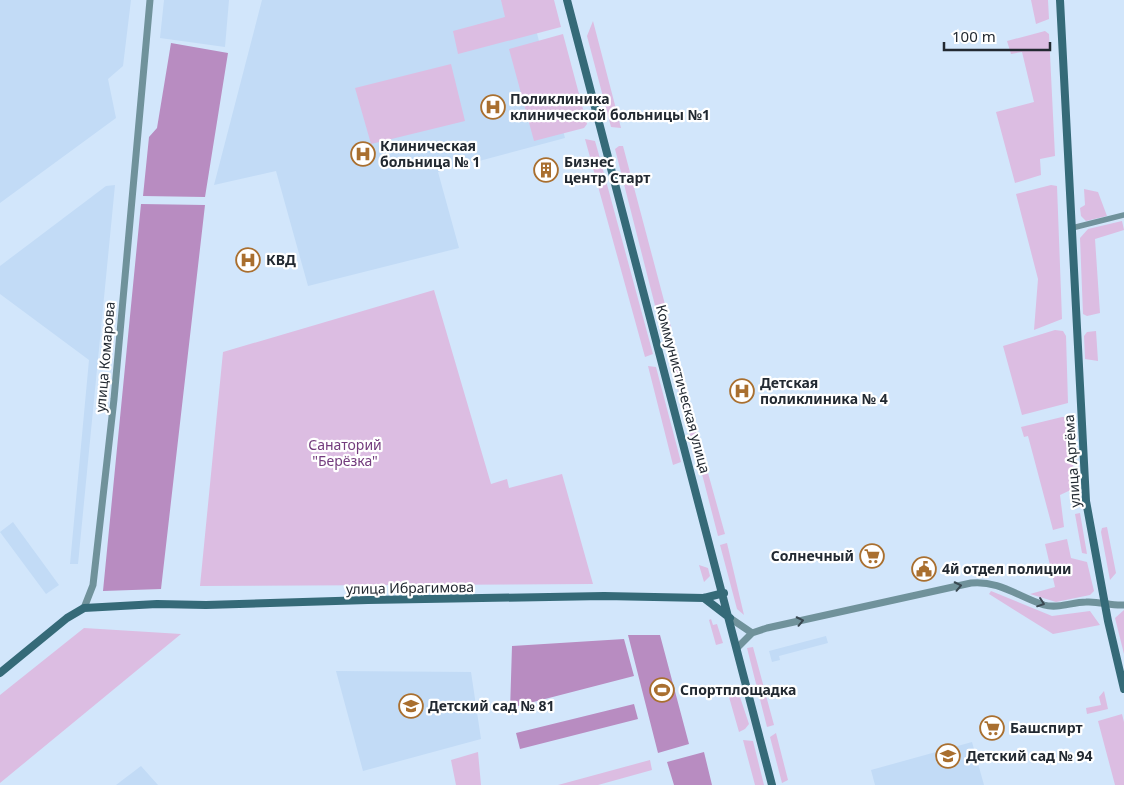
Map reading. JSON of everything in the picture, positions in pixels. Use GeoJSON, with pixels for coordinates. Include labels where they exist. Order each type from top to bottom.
{"type":"FeatureCollection","features":[{"type":"Feature","properties":{"kind":"main road","name":"Коммунистическая улица"},"geometry":{"type":"LineString","coordinates":[[567,0],[724,593],[772,785]]}},
{"type":"Feature","properties":{"kind":"main road","name":"улица Артёма"},"geometry":{"type":"LineString","coordinates":[[1060,0],[1086,501],[1104,603],[1124,689]]}},
{"type":"Feature","properties":{"kind":"main road","name":"улица Ибрагимова"},"geometry":{"type":"LineString","coordinates":[[84,608],[157,604],[206,605],[604,596],[704,598],[724,593]]}},
{"type":"Feature","properties":{"kind":"main road"},"geometry":{"type":"LineString","coordinates":[[704,598],[730,618]]}},
{"type":"Feature","properties":{"kind":"main road"},"geometry":{"type":"LineString","coordinates":[[0,672],[67,618],[84,608]]}},
{"type":"Feature","properties":{"kind":"street","name":"улица Комарова"},"geometry":{"type":"LineString","coordinates":[[84,608],[93,585],[114,399],[150,0]]}},
{"type":"Feature","properties":{"kind":"street"},"geometry":{"type":"LineString","coordinates":[[1072,228],[1124,215]]}},
{"type":"Feature","properties":{"kind":"street"},"geometry":{"type":"LineString","coordinates":[[737,648],[752,633],[984,582],[1045,605],[1058,606],[1084,602],[1124,605]]}},
{"type":"Feature","properties":{"kind":"street"},"geometry":{"type":"LineString","coordinates":[[730,618],[752,633]]}},
{"type":"Feature","properties":{"kind":"shaded area"},"geometry":{"type":"Polygon","coordinates":[[[0,0],[131,0],[123,66],[108,79],[116,118],[0,203],[0,0]]]}},
{"type":"Feature","properties":{"kind":"shaded area"},"geometry":{"type":"Polygon","coordinates":[[[164,0],[229,0],[225,47],[160,38],[164,0]]]}},
{"type":"Feature","properties":{"kind":"shaded area","name":"Клиническая больница № 1"},"geometry":{"type":"Polygon","coordinates":[[[262,0],[528,0],[565,138],[438,172],[459,248],[308,286],[276,171],[214,185],[262,0]]]}},
{"type":"Feature","properties":{"kind":"shaded area"},"geometry":{"type":"Polygon","coordinates":[[[171,43],[228,53],[205,197],[143,196],[149,137],[157,128],[171,43]]]}},
{"type":"Feature","properties":{"kind":"shaded area"},"geometry":{"type":"Polygon","coordinates":[[[115,185],[78,564],[70,564],[89,360],[0,294],[0,266],[106,186],[115,185]]]}},
{"type":"Feature","properties":{"kind":"shaded area"},"geometry":{"type":"Polygon","coordinates":[[[141,204],[205,205],[161,589],[103,591],[141,204]]]}},
{"type":"Feature","properties":{"kind":"shaded area"},"geometry":{"type":"Polygon","coordinates":[[[13,522],[59,585],[46,594],[0,532],[13,522]]]}},
{"type":"Feature","properties":{"kind":"shaded area"},"geometry":{"type":"Polygon","coordinates":[[[628,635],[660,635],[689,744],[658,753],[628,635]]]}},
{"type":"Feature","properties":{"kind":"shaded area"},"geometry":{"type":"Polygon","coordinates":[[[826,636],[828,643],[779,656],[780,660],[772,662],[769,651],[826,636]]]}},
{"type":"Feature","properties":{"kind":"shaded area"},"geometry":{"type":"Polygon","coordinates":[[[624,639],[634,676],[514,707],[510,711],[512,646],[624,639]]]}},
{"type":"Feature","properties":{"kind":"shaded area","name":"Детский сад № 81"},"geometry":{"type":"Polygon","coordinates":[[[336,671],[471,672],[481,739],[363,771],[336,671]]]}},
{"type":"Feature","properties":{"kind":"shaded area"},"geometry":{"type":"Polygon","coordinates":[[[634,704],[638,719],[520,749],[516,733],[634,704]]]}},
{"type":"Feature","properties":{"kind":"shaded area","name":"Детский сад № 94"},"geometry":{"type":"Polygon","coordinates":[[[972,742],[984,785],[875,785],[871,770],[972,742]]]}},
{"type":"Feature","properties":{"kind":"shaded area"},"geometry":{"type":"Polygon","coordinates":[[[704,752],[712,785],[674,785],[667,762],[704,752]]]}},
{"type":"Feature","properties":{"kind":"shaded area"},"geometry":{"type":"Polygon","coordinates":[[[141,766],[158,785],[116,785],[141,766]]]}},
{"type":"Feature","properties":{"kind":"green space"},"geometry":{"type":"Polygon","coordinates":[[[501,0],[554,0],[561,27],[458,54],[453,31],[505,17],[501,0]]]}},
{"type":"Feature","properties":{"kind":"green space"},"geometry":{"type":"Polygon","coordinates":[[[1031,0],[1048,0],[1049,19],[1036,24],[1031,0]]]}},
{"type":"Feature","properties":{"kind":"green space"},"geometry":{"type":"Polygon","coordinates":[[[593,21],[621,128],[611,127],[587,36],[593,21]]]}},
{"type":"Feature","properties":{"kind":"green space"},"geometry":{"type":"Polygon","coordinates":[[[1045,31],[1049,34],[1055,156],[1040,159],[1041,175],[1015,183],[996,112],[1034,102],[1022,52],[1011,54],[1007,41],[1045,31]]]}},
{"type":"Feature","properties":{"kind":"green space"},"geometry":{"type":"Polygon","coordinates":[[[563,34],[587,124],[584,128],[534,141],[509,49],[563,34]]]}},
{"type":"Feature","properties":{"kind":"green space"},"geometry":{"type":"Polygon","coordinates":[[[451,64],[465,121],[371,144],[355,88],[451,64]]]}},
{"type":"Feature","properties":{"kind":"green space"},"geometry":{"type":"Polygon","coordinates":[[[585,139],[595,141],[599,155],[653,354],[645,357],[585,139]]]}},
{"type":"Feature","properties":{"kind":"green space"},"geometry":{"type":"Polygon","coordinates":[[[623,146],[671,327],[661,329],[615,149],[623,146]]]}},
{"type":"Feature","properties":{"kind":"green space"},"geometry":{"type":"Polygon","coordinates":[[[1051,185],[1057,186],[1062,319],[1034,330],[1038,279],[1016,194],[1051,185]]]}},
{"type":"Feature","properties":{"kind":"green space"},"geometry":{"type":"Polygon","coordinates":[[[1084,189],[1098,192],[1107,216],[1086,221],[1081,216],[1080,208],[1085,205],[1084,189]]]}},
{"type":"Feature","properties":{"kind":"green space"},"geometry":{"type":"Polygon","coordinates":[[[1122,221],[1124,230],[1095,239],[1100,313],[1087,316],[1083,314],[1080,238],[1088,229],[1122,221]]]}},
{"type":"Feature","properties":{"kind":"green space","name":"Санаторий \"Берёзка\""},"geometry":{"type":"Polygon","coordinates":[[[434,290],[491,484],[507,479],[509,488],[562,474],[593,584],[200,586],[223,352],[434,290]]]}},
{"type":"Feature","properties":{"kind":"green space"},"geometry":{"type":"Polygon","coordinates":[[[1055,330],[1063,331],[1066,336],[1068,403],[1022,415],[1003,346],[1055,330]]]}},
{"type":"Feature","properties":{"kind":"green space"},"geometry":{"type":"Polygon","coordinates":[[[1096,331],[1098,361],[1085,359],[1084,336],[1087,332],[1096,331]]]}},
{"type":"Feature","properties":{"kind":"green space"},"geometry":{"type":"Polygon","coordinates":[[[673,337],[702,450],[700,454],[694,450],[664,339],[673,337]]]}},
{"type":"Feature","properties":{"kind":"green space"},"geometry":{"type":"Polygon","coordinates":[[[648,366],[656,367],[681,462],[673,465],[648,366]]]}},
{"type":"Feature","properties":{"kind":"green space"},"geometry":{"type":"Polygon","coordinates":[[[1069,417],[1075,488],[1060,495],[1064,527],[1053,530],[1028,436],[1024,437],[1021,427],[1069,417]]]}},
{"type":"Feature","properties":{"kind":"green space"},"geometry":{"type":"Polygon","coordinates":[[[708,473],[725,534],[718,536],[702,474],[708,473]]]}},
{"type":"Feature","properties":{"kind":"green space"},"geometry":{"type":"Polygon","coordinates":[[[1080,513],[1087,554],[1082,553],[1075,514],[1080,513]]]}},
{"type":"Feature","properties":{"kind":"green space"},"geometry":{"type":"Polygon","coordinates":[[[1107,527],[1116,573],[1110,580],[1101,532],[1102,528],[1107,527]]]}},
{"type":"Feature","properties":{"kind":"green space"},"geometry":{"type":"Polygon","coordinates":[[[1067,539],[1071,558],[1087,562],[1094,591],[1090,595],[1056,602],[1030,594],[1055,587],[1045,544],[1067,539]]]}},
{"type":"Feature","properties":{"kind":"green space"},"geometry":{"type":"Polygon","coordinates":[[[727,543],[744,615],[737,609],[720,545],[727,543]]]}},
{"type":"Feature","properties":{"kind":"green space"},"geometry":{"type":"Polygon","coordinates":[[[699,565],[708,568],[710,576],[704,582],[699,565]]]}},
{"type":"Feature","properties":{"kind":"green space"},"geometry":{"type":"Polygon","coordinates":[[[991,591],[1052,616],[1090,611],[1100,625],[1053,634],[989,594],[991,591]]]}},
{"type":"Feature","properties":{"kind":"green space"},"geometry":{"type":"Polygon","coordinates":[[[1124,610],[1124,654],[1115,618],[1124,610]]]}},
{"type":"Feature","properties":{"kind":"green space"},"geometry":{"type":"Polygon","coordinates":[[[711,619],[713,625],[717,624],[723,643],[716,645],[709,620],[711,619]]]}},
{"type":"Feature","properties":{"kind":"green space"},"geometry":{"type":"Polygon","coordinates":[[[84,628],[181,634],[0,783],[0,695],[84,628]]]}},
{"type":"Feature","properties":{"kind":"green space"},"geometry":{"type":"Polygon","coordinates":[[[753,647],[774,725],[767,727],[747,648],[753,647]]]}},
{"type":"Feature","properties":{"kind":"green space"},"geometry":{"type":"Polygon","coordinates":[[[1104,691],[1108,709],[1087,714],[1086,708],[1101,705],[1099,697],[1104,691]]]}},
{"type":"Feature","properties":{"kind":"green space"},"geometry":{"type":"Polygon","coordinates":[[[739,694],[749,724],[739,732],[729,697],[739,694]]]}},
{"type":"Feature","properties":{"kind":"green space"},"geometry":{"type":"Polygon","coordinates":[[[1122,714],[1124,722],[1124,785],[1115,785],[1098,721],[1122,714]]]}},
{"type":"Feature","properties":{"kind":"green space"},"geometry":{"type":"Polygon","coordinates":[[[776,733],[788,780],[782,783],[770,737],[776,733]]]}},
{"type":"Feature","properties":{"kind":"green space"},"geometry":{"type":"Polygon","coordinates":[[[743,740],[753,741],[764,785],[755,785],[743,740]]]}},
{"type":"Feature","properties":{"kind":"green space"},"geometry":{"type":"Polygon","coordinates":[[[478,752],[481,785],[456,785],[451,760],[478,752]]]}},
{"type":"Feature","properties":{"kind":"green space"},"geometry":{"type":"Polygon","coordinates":[[[650,760],[652,770],[598,785],[558,785],[650,760]]]}},
{"type":"Feature","properties":{"kind":"place","name":"Поликлиника клинической больницы №1"},"geometry":{"type":"Point","coordinates":[493,107]}},
{"type":"Feature","properties":{"kind":"place","name":"Клиническая больница № 1"},"geometry":{"type":"Point","coordinates":[363,154]}},
{"type":"Feature","properties":{"kind":"place","name":"Бизнес центр Старт"},"geometry":{"type":"Point","coordinates":[546,170]}},
{"type":"Feature","properties":{"kind":"place","name":"КВД"},"geometry":{"type":"Point","coordinates":[248,260]}},
{"type":"Feature","properties":{"kind":"place","name":"Детская поликлиника № 4"},"geometry":{"type":"Point","coordinates":[742,391]}},
{"type":"Feature","properties":{"kind":"place","name":"Солнечный"},"geometry":{"type":"Point","coordinates":[872,556]}},
{"type":"Feature","properties":{"kind":"place","name":"4й отдел полиции"},"geometry":{"type":"Point","coordinates":[924,569]}},
{"type":"Feature","properties":{"kind":"place","name":"Спортплощадка"},"geometry":{"type":"Point","coordinates":[662,690]}},
{"type":"Feature","properties":{"kind":"place","name":"Детский сад № 81"},"geometry":{"type":"Point","coordinates":[411,706]}},
{"type":"Feature","properties":{"kind":"place","name":"Башспирт"},"geometry":{"type":"Point","coordinates":[992,728]}},
{"type":"Feature","properties":{"kind":"place","name":"Детский сад № 94"},"geometry":{"type":"Point","coordinates":[948,756]}}]}
